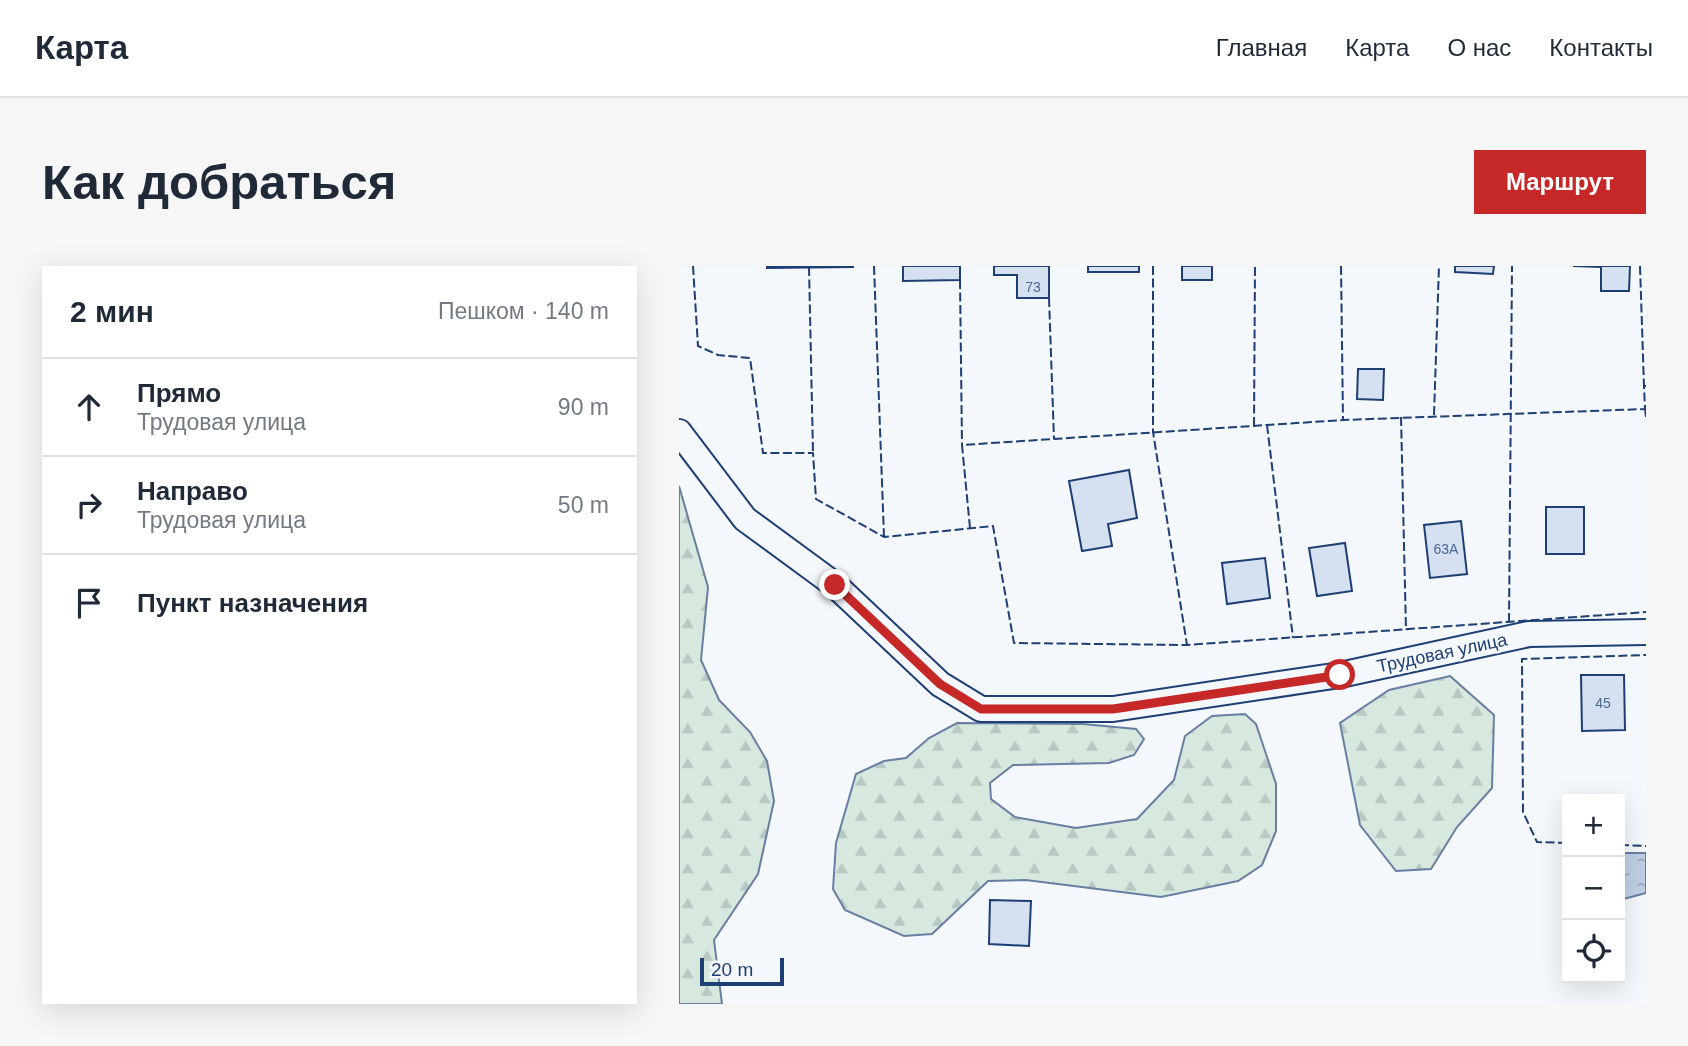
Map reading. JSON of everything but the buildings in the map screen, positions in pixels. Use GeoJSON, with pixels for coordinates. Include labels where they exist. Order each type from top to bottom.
{"type":"FeatureCollection","features":[{"type":"Feature","properties":{"kind":"street","name":"Трудовая улица"},"geometry":{"type":"LineString","coordinates":[[679,432],[744,519],[835,585],[940,684],[981,709],[1113,709],[1340,675],[1529,634],[1646,632]]}},
{"type":"Feature","properties":{"kind":"green space"},"geometry":{"type":"Polygon","coordinates":[[[679,486],[708,587],[701,660],[719,700],[750,732],[767,761],[774,801],[758,874],[714,940],[722,1004],[679,1004],[679,486]]]}},
{"type":"Feature","properties":{"kind":"green space"},"geometry":{"type":"Polygon","coordinates":[[[1450,676],[1494,715],[1492,788],[1457,827],[1431,869],[1396,871],[1360,825],[1340,723],[1389,690],[1450,676]]]}},
{"type":"Feature","properties":{"kind":"green space"},"geometry":{"type":"Polygon","coordinates":[[[1245,714],[1256,724],[1276,784],[1276,831],[1262,865],[1238,881],[1161,897],[1026,880],[988,881],[932,934],[904,936],[845,910],[833,889],[836,843],[856,774],[884,761],[906,758],[929,738],[957,723],[1083,724],[1136,729],[1144,739],[1134,755],[1109,763],[1013,765],[990,783],[991,799],[1015,817],[1076,828],[1137,819],[1174,780],[1185,736],[1212,716],[1245,714]]]}},
{"type":"Feature","properties":{"kind":"water"},"geometry":{"type":"Polygon","coordinates":[[[1625,853],[1646,853],[1646,893],[1625,899],[1625,853]]]}},
{"type":"Feature","properties":{"kind":"fence"},"geometry":{"type":"LineString","coordinates":[[693,266],[698,346],[718,355],[750,358],[763,453],[813,453],[816,499],[884,537],[993,526],[1014,643],[1187,645],[1646,612]]}},
{"type":"Feature","properties":{"kind":"fence"},"geometry":{"type":"LineString","coordinates":[[874,266],[884,537]]}},
{"type":"Feature","properties":{"kind":"fence"},"geometry":{"type":"LineString","coordinates":[[1153,266],[1153,432],[1187,645]]}},
{"type":"Feature","properties":{"kind":"fence"},"geometry":{"type":"LineString","coordinates":[[1254,426],[1255,266]]}},
{"type":"Feature","properties":{"kind":"fence"},"geometry":{"type":"LineString","coordinates":[[1341,266],[1343,420]]}},
{"type":"Feature","properties":{"kind":"fence"},"geometry":{"type":"LineString","coordinates":[[1434,415],[1439,266]]}},
{"type":"Feature","properties":{"kind":"fence"},"geometry":{"type":"LineString","coordinates":[[1509,622],[1512,266]]}},
{"type":"Feature","properties":{"kind":"fence"},"geometry":{"type":"LineString","coordinates":[[1640,266],[1644,386]]}},
{"type":"Feature","properties":{"kind":"fence"},"geometry":{"type":"LineString","coordinates":[[809,267],[813,453]]}},
{"type":"Feature","properties":{"kind":"fence"},"geometry":{"type":"LineString","coordinates":[[960,280],[962,445]]}},
{"type":"Feature","properties":{"kind":"fence"},"geometry":{"type":"LineString","coordinates":[[1049,298],[1054,439]]}},
{"type":"Feature","properties":{"kind":"fence"},"geometry":{"type":"LineString","coordinates":[[970,528],[962,445],[1343,420],[1645,409],[1646,386]]}},
{"type":"Feature","properties":{"kind":"fence"},"geometry":{"type":"LineString","coordinates":[[1645,409],[1646,417]]}},
{"type":"Feature","properties":{"kind":"fence"},"geometry":{"type":"LineString","coordinates":[[1401,417],[1406,630]]}},
{"type":"Feature","properties":{"kind":"fence"},"geometry":{"type":"LineString","coordinates":[[1267,425],[1293,638]]}},
{"type":"Feature","properties":{"kind":"fence"},"geometry":{"type":"LineString","coordinates":[[1562,843],[1537,842],[1523,812],[1522,659],[1646,655]]}},
{"type":"Feature","properties":{"kind":"fence"},"geometry":{"type":"LineString","coordinates":[[1625,845],[1646,846]]}},
{"type":"Feature","properties":{"kind":"route"},"geometry":{"type":"LineString","coordinates":[[835,585],[940,684],[981,709],[1113,709],[1340,675]]}}]}
